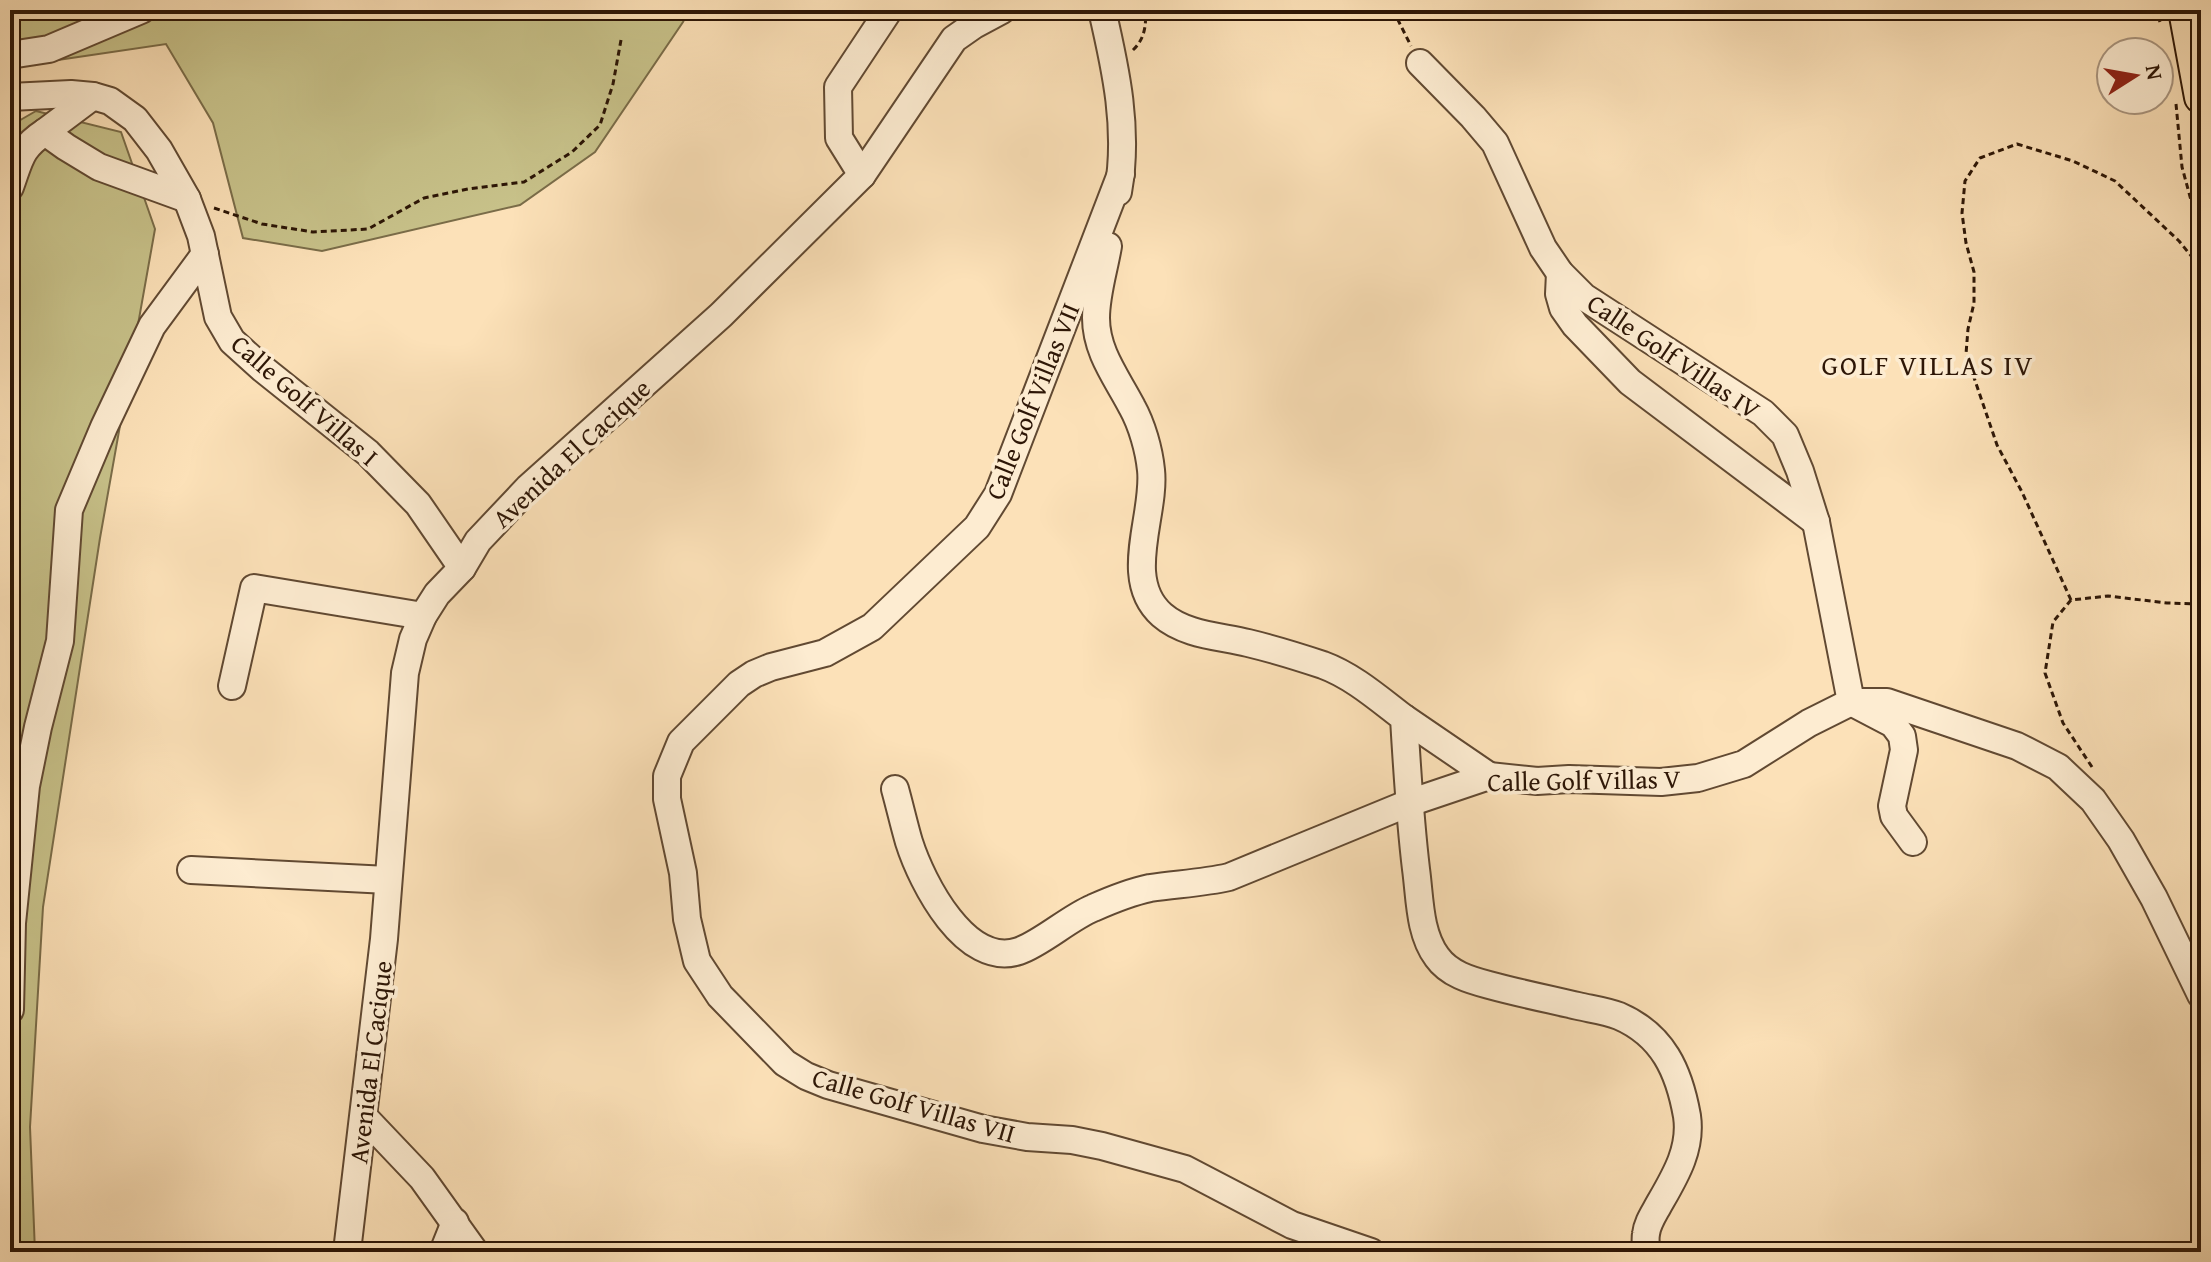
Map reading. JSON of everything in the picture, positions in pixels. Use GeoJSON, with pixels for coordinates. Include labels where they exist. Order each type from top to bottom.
{"type":"FeatureCollection","features":[{"type":"Feature","properties":{"kind":"main road"},"geometry":{"type":"LineString","coordinates":[[2174,20],[2193,86]]}},
{"type":"Feature","properties":{"kind":"street"},"geometry":{"type":"LineString","coordinates":[[10,55],[49,49],[141,10]]}},
{"type":"Feature","properties":{"kind":"street"},"geometry":{"type":"LineString","coordinates":[[862,175],[839,138],[838,87],[889,10]]}},
{"type":"Feature","properties":{"kind":"street","name":"Avenida El Cacique"},"geometry":{"type":"LineString","coordinates":[[349,1252],[384,939],[405,673],[413,639],[423,616],[437,594],[462,568],[478,541],[528,488],[721,315],[862,175],[954,39],[1002,10]]}},
{"type":"Feature","properties":{"kind":"street"},"geometry":{"type":"LineString","coordinates":[[1102,10],[1120,95],[1121,174],[1098,293],[1096,320],[1107,365],[1133,408],[1151,466],[1142,562],[1144,585],[1150,602],[1178,626],[1325,666],[1360,685],[1489,776]]}},
{"type":"Feature","properties":{"kind":"street","name":"Calle Golf Villas IV"},"geometry":{"type":"LineString","coordinates":[[1420,63],[1495,143],[1543,248],[1560,273],[1584,297],[1763,413],[1785,435],[1816,522],[1851,702]]}},
{"type":"Feature","properties":{"kind":"street"},"geometry":{"type":"LineString","coordinates":[[10,187],[24,149],[32,140],[93,96]]}},
{"type":"Feature","properties":{"kind":"street","name":"Calle Golf Villas I"},"geometry":{"type":"LineString","coordinates":[[10,97],[93,96],[110,101],[135,119],[159,150],[187,199],[201,236],[218,317],[232,341],[368,453],[418,504],[462,568]]}},
{"type":"Feature","properties":{"kind":"street"},"geometry":{"type":"LineString","coordinates":[[45,132],[99,167],[187,199]]}},
{"type":"Feature","properties":{"kind":"street","name":"Calle Golf Villas VII"},"geometry":{"type":"LineString","coordinates":[[1121,174],[998,494],[977,527],[872,627],[825,653],[754,674],[739,684],[681,742],[667,776],[667,799],[683,873],[691,943],[697,961],[720,996],[785,1063],[806,1076],[983,1129],[1027,1137],[1072,1140],[1185,1169],[1292,1225],[1371,1252]]}},
{"type":"Feature","properties":{"kind":"street"},"geometry":{"type":"LineString","coordinates":[[10,1010],[12,923],[26,786],[60,641],[69,510],[152,326],[205,254]]}},
{"type":"Feature","properties":{"kind":"street"},"geometry":{"type":"LineString","coordinates":[[1560,273],[1559,294],[1563,308],[1575,325],[1630,382],[1816,522]]}},
{"type":"Feature","properties":{"kind":"street"},"geometry":{"type":"LineString","coordinates":[[232,686],[254,588],[423,616]]}},
{"type":"Feature","properties":{"kind":"street"},"geometry":{"type":"LineString","coordinates":[[1851,702],[1893,724],[1902,736],[1904,750],[1892,806],[1894,816],[1913,842]]}},
{"type":"Feature","properties":{"kind":"street","name":"Calle Golf Villas V"},"geometry":{"type":"LineString","coordinates":[[895,789],[910,845],[925,881],[955,928],[987,952],[1003,954],[1021,951],[1090,908],[1149,888],[1205,883],[1229,877],[1409,803],[1489,776],[1537,781],[1661,782],[1698,778],[1744,764],[1809,723],[1851,702],[1887,702],[2017,746],[2058,767],[2093,800],[2121,840],[2154,898],[2201,995]]}},
{"type":"Feature","properties":{"kind":"street"},"geometry":{"type":"LineString","coordinates":[[1404,718],[1409,803],[1422,916],[1428,941],[1438,959],[1453,972],[1473,981],[1616,1015],[1640,1026],[1657,1041],[1669,1059],[1679,1083],[1687,1119],[1687,1143],[1681,1165],[1651,1218],[1645,1234],[1646,1252]]}},
{"type":"Feature","properties":{"kind":"street"},"geometry":{"type":"LineString","coordinates":[[191,870],[388,880]]}},
{"type":"Feature","properties":{"kind":"street"},"geometry":{"type":"LineString","coordinates":[[365,1118],[422,1178],[475,1252]]}},
{"type":"Feature","properties":{"kind":"street"},"geometry":{"type":"LineString","coordinates":[[443,1252],[455,1222]]}},
{"type":"Feature","properties":{"kind":"path"},"geometry":{"type":"LineString","coordinates":[[1113,60],[1128,54],[1140,43],[1147,21],[1145,10]]}},
{"type":"Feature","properties":{"kind":"path"},"geometry":{"type":"LineString","coordinates":[[1393,10],[1420,63]]}},
{"type":"Feature","properties":{"kind":"path"},"geometry":{"type":"LineString","coordinates":[[2156,10],[2174,20]]}},
{"type":"Feature","properties":{"kind":"path"},"geometry":{"type":"LineString","coordinates":[[187,199],[262,224],[313,232],[368,229],[424,198],[524,182],[572,152],[600,125],[613,84],[621,40]]}},
{"type":"Feature","properties":{"kind":"path"},"geometry":{"type":"LineString","coordinates":[[2193,86],[2182,167],[2201,237]]}},
{"type":"Feature","properties":{"kind":"path"},"geometry":{"type":"LineString","coordinates":[[2071,600],[1997,445],[1966,354],[1974,303],[1974,272],[1962,213],[1965,181],[1980,158],[2017,144],[2073,161],[2115,181],[2179,241],[2201,268]]}},
{"type":"Feature","properties":{"kind":"path"},"geometry":{"type":"LineString","coordinates":[[2097,776],[2063,723],[2045,673],[2053,622],[2071,600],[2108,596],[2201,604]]}},
{"type":"Feature","properties":{"kind":"shaded area"},"geometry":{"type":"Polygon","coordinates":[[[10,10],[689,10],[595,152],[520,205],[322,251],[243,238],[213,123],[166,44],[10,67],[10,10]]]}},
{"type":"Feature","properties":{"kind":"shaded area"},"geometry":{"type":"Polygon","coordinates":[[[36,111],[121,132],[155,229],[100,538],[43,907],[30,1127],[35,1252],[10,1252],[10,126],[36,111]]]}},
{"type":"Feature","properties":{"kind":"district","name":"GOLF VILLAS IV"},"geometry":{"type":"Point","coordinates":[1928,364]}}]}
